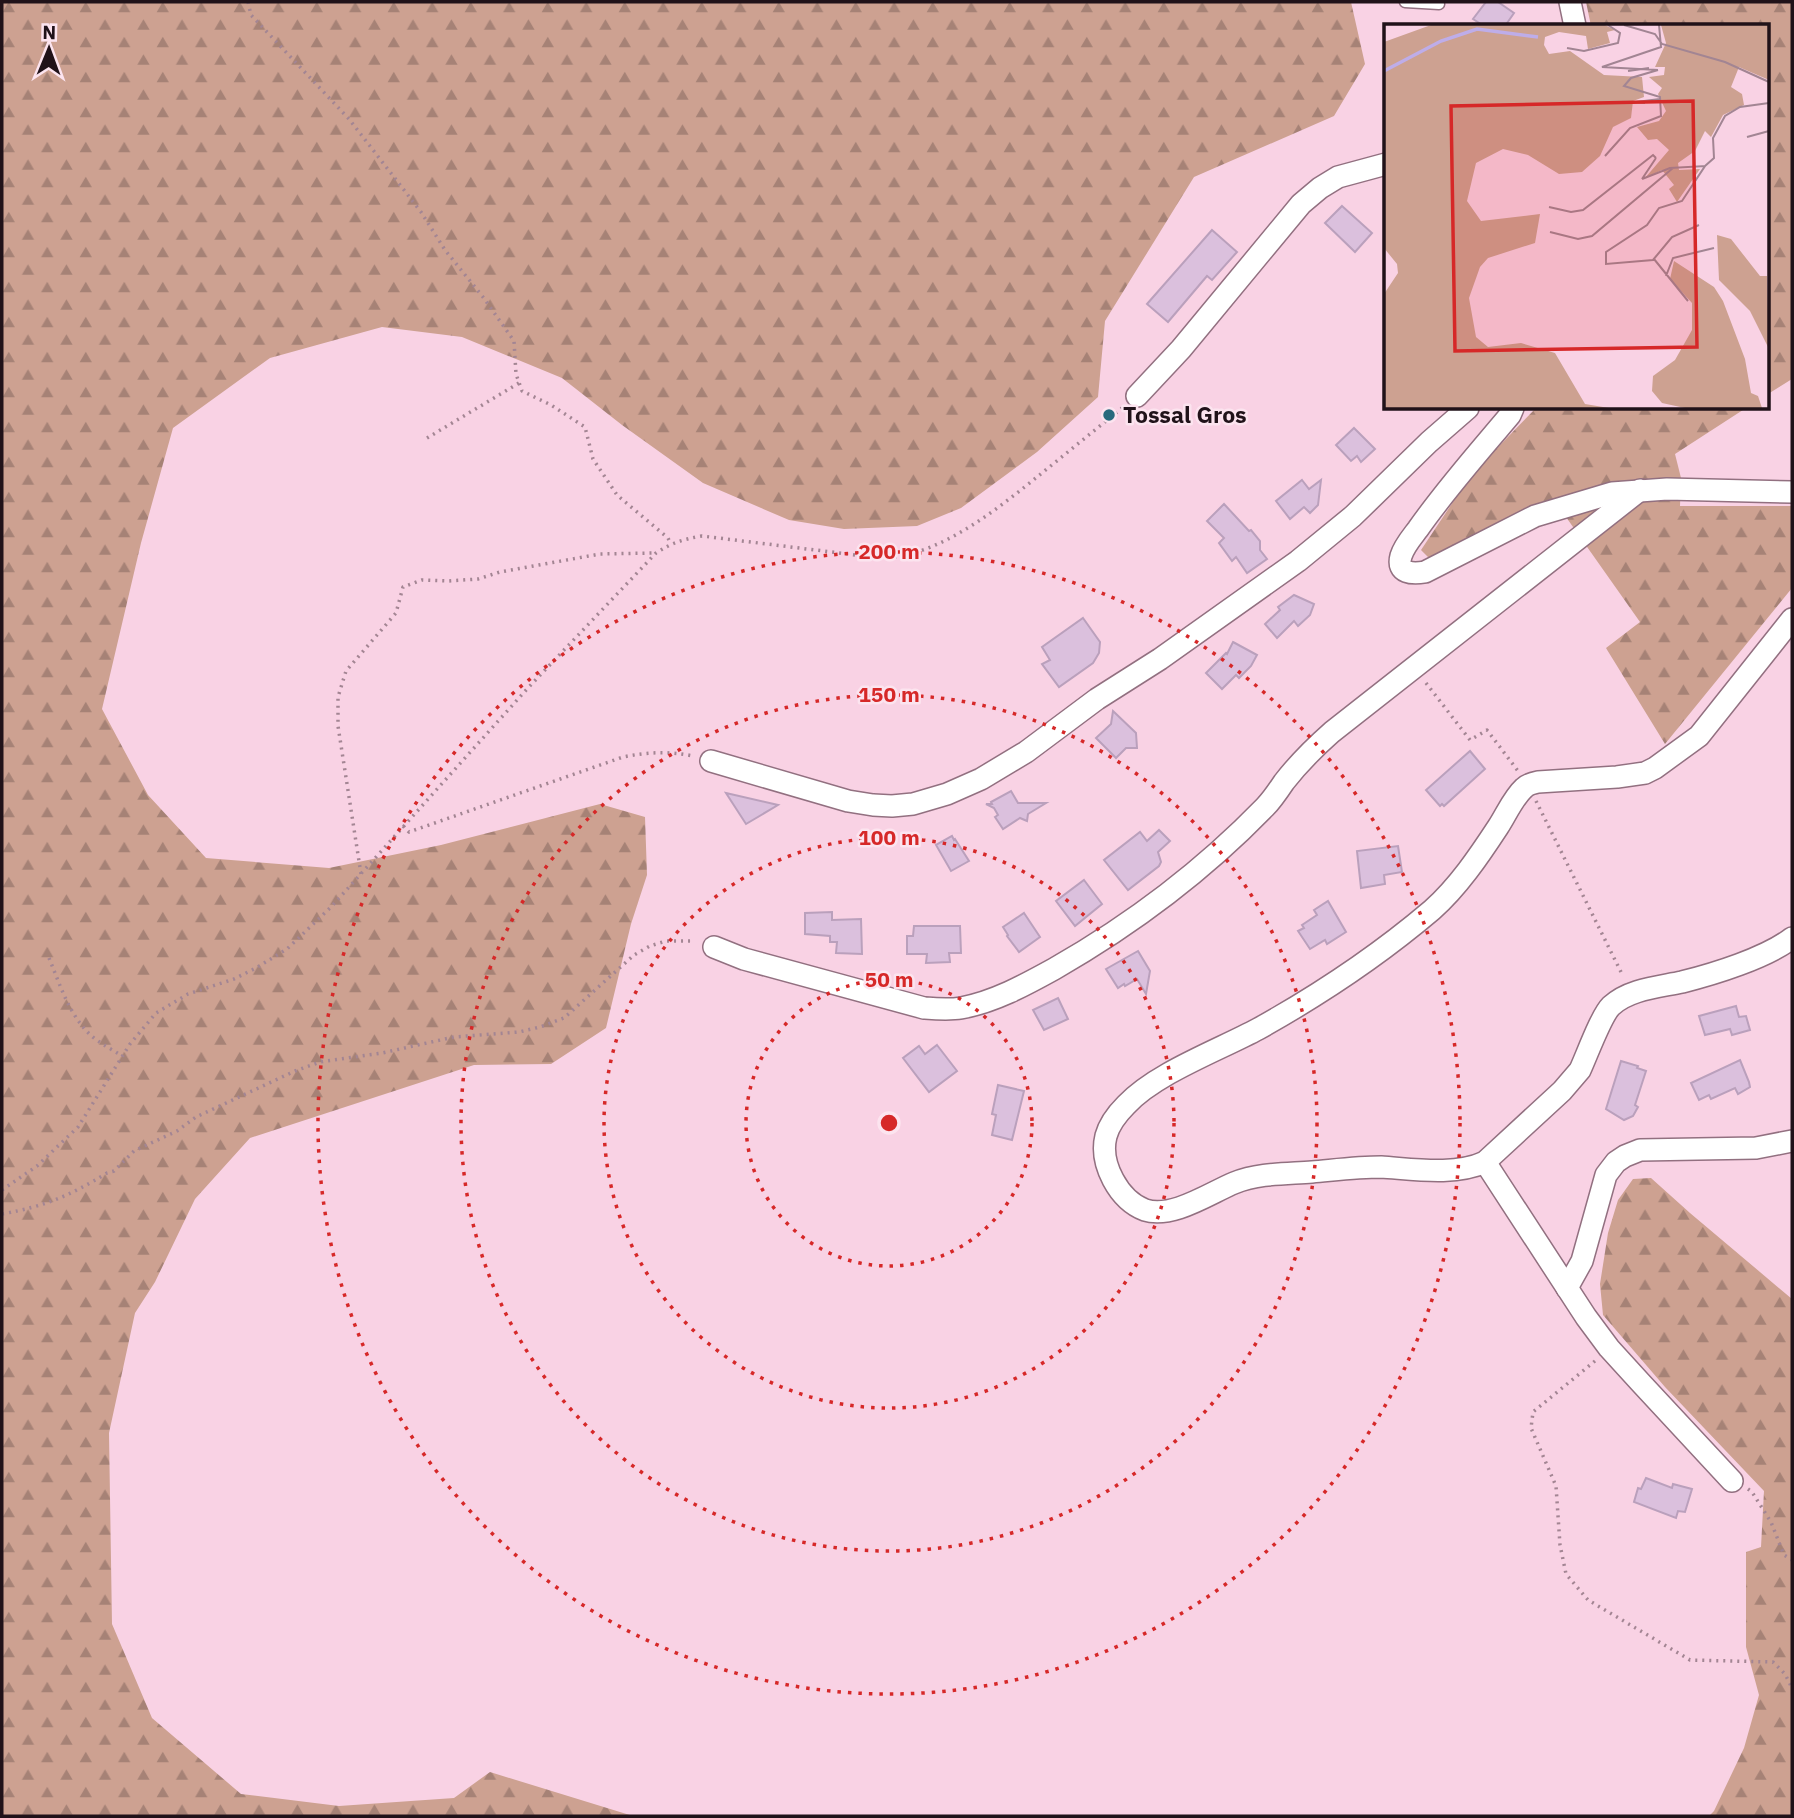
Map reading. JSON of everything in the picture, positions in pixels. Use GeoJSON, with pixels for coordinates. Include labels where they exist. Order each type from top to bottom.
{"type":"FeatureCollection","features":[{"type":"Feature","properties":{"kind":"street"},"geometry":{"type":"LineString","coordinates":[[1570,2],[1575,24]]}},
{"type":"Feature","properties":{"kind":"street"},"geometry":{"type":"LineString","coordinates":[[1137,396],[1190,339],[1301,204],[1338,177],[1384,165]]}},
{"type":"Feature","properties":{"kind":"street"},"geometry":{"type":"LineString","coordinates":[[711,761],[848,802],[873,805],[913,804],[933,799],[981,779],[1026,752],[1097,699],[1160,659],[1298,561],[1353,516],[1466,410]]}},
{"type":"Feature","properties":{"kind":"street"},"geometry":{"type":"LineString","coordinates":[[1512,410],[1409,542],[1400,558],[1406,572],[1425,572],[1535,516],[1612,493],[1640,490],[1792,492]]}},
{"type":"Feature","properties":{"kind":"street"},"geometry":{"type":"LineString","coordinates":[[714,947],[744,959],[924,1008],[961,1008],[1025,985],[1087,950],[1157,903],[1266,806],[1324,739],[1640,490]]}},
{"type":"Feature","properties":{"kind":"street"},"geometry":{"type":"LineString","coordinates":[[1792,619],[1699,736],[1644,773],[1528,785],[1519,794],[1480,853],[1433,909],[1376,954],[1307,1000],[1149,1086],[1126,1105],[1110,1128],[1106,1138],[1108,1165],[1125,1197],[1154,1212],[1179,1208],[1236,1182],[1263,1176],[1373,1167],[1464,1170],[1485,1162],[1574,1078],[1609,1008],[1632,994],[1730,967],[1770,951],[1792,938]]}},
{"type":"Feature","properties":{"kind":"street"},"geometry":{"type":"LineString","coordinates":[[1567,1287],[1582,1261],[1606,1175],[1616,1162],[1625,1156],[1640,1150],[1756,1148],[1792,1141]]}},
{"type":"Feature","properties":{"kind":"street"},"geometry":{"type":"LineString","coordinates":[[1485,1162],[1609,1348],[1732,1480]]}},
{"type":"Feature","properties":{"kind":"lane"},"geometry":{"type":"LineString","coordinates":[[1405,2],[1439,4]]}},
{"type":"Feature","properties":{"kind":"path"},"geometry":{"type":"LineString","coordinates":[[248,2],[251,15],[349,119],[421,212],[445,250],[514,341],[516,374],[522,391],[551,405],[585,427],[593,459],[617,495],[668,538],[671,544]]}},
{"type":"Feature","properties":{"kind":"path"},"geometry":{"type":"LineString","coordinates":[[427,438],[519,383]]}},
{"type":"Feature","properties":{"kind":"path"},"geometry":{"type":"LineString","coordinates":[[2,1190],[37,1166],[78,1128],[130,1044],[156,1013],[188,994],[234,979],[287,949],[332,906],[527,689],[656,553],[682,539],[702,537],[872,557],[895,557],[918,551],[962,531],[992,510],[1137,396]]}},
{"type":"Feature","properties":{"kind":"path"},"geometry":{"type":"LineString","coordinates":[[360,874],[338,726],[338,697],[346,671],[396,613],[403,587],[422,580],[478,579],[500,572],[600,554],[656,553]]}},
{"type":"Feature","properties":{"kind":"path"},"geometry":{"type":"LineString","coordinates":[[1414,667],[1469,740],[1487,730],[1528,785],[1632,994]]}},
{"type":"Feature","properties":{"kind":"path"},"geometry":{"type":"LineString","coordinates":[[403,826],[409,832],[623,757],[672,752],[711,761]]}},
{"type":"Feature","properties":{"kind":"path"},"geometry":{"type":"LineString","coordinates":[[2,1214],[66,1197],[114,1171],[134,1151],[177,1131],[196,1116],[295,1071],[320,1062],[382,1053],[454,1037],[476,1037],[540,1027],[564,1018],[634,955],[650,946],[677,940],[697,941],[714,947]]}},
{"type":"Feature","properties":{"kind":"path"},"geometry":{"type":"LineString","coordinates":[[49,958],[77,1020],[97,1040],[122,1056]]}},
{"type":"Feature","properties":{"kind":"path"},"geometry":{"type":"LineString","coordinates":[[1609,1348],[1533,1412],[1531,1428],[1556,1486],[1560,1545],[1566,1574],[1588,1600],[1690,1660],[1773,1662],[1785,1674],[1792,1688]]}},
{"type":"Feature","properties":{"kind":"path"},"geometry":{"type":"LineString","coordinates":[[1732,1480],[1752,1492],[1771,1522],[1784,1555],[1792,1560]]}},
{"type":"Feature","properties":{"kind":"green space"},"geometry":{"type":"Polygon","coordinates":[[[2,2],[1351,2],[1365,64],[1334,116],[1194,177],[1105,321],[1098,397],[1037,452],[961,508],[917,526],[844,529],[789,520],[703,483],[562,378],[462,337],[382,327],[270,358],[173,428],[141,543],[102,709],[148,795],[206,858],[329,868],[441,845],[600,804],[645,817],[647,875],[631,924],[606,1028],[551,1064],[474,1065],[250,1138],[195,1199],[155,1282],[135,1313],[109,1433],[112,1624],[152,1718],[241,1794],[339,1806],[454,1798],[490,1772],[633,1816],[2,1816],[2,2]]]}},
{"type":"Feature","properties":{"kind":"green space"},"geometry":{"type":"Polygon","coordinates":[[[1586,2],[1792,2],[1792,379],[1770,393],[1770,24],[1591,24],[1586,2]]]}},
{"type":"Feature","properties":{"kind":"green space"},"geometry":{"type":"Polygon","coordinates":[[[1534,410],[1743,410],[1675,454],[1681,478],[1680,506],[1792,506],[1792,588],[1665,744],[1606,648],[1640,622],[1554,500],[1430,559],[1421,550],[1471,475],[1534,410]]]}},
{"type":"Feature","properties":{"kind":"green space"},"geometry":{"type":"Polygon","coordinates":[[[1651,1178],[1792,1299],[1792,1816],[1709,1816],[1714,1811],[1744,1748],[1759,1695],[1746,1647],[1746,1552],[1761,1547],[1764,1491],[1665,1387],[1603,1315],[1600,1284],[1608,1233],[1618,1200],[1633,1179],[1651,1178]]]}},
{"type":"Feature","properties":{"kind":"building"},"geometry":{"type":"Polygon","coordinates":[[[1486,2],[1498,2],[1514,13],[1506,24],[1481,24],[1473,19],[1486,2]]]}},
{"type":"Feature","properties":{"kind":"building"},"geometry":{"type":"Polygon","coordinates":[[[1342,206],[1372,233],[1355,252],[1325,223],[1342,206]]]}},
{"type":"Feature","properties":{"kind":"building"},"geometry":{"type":"Polygon","coordinates":[[[1212,230],[1237,252],[1212,280],[1207,276],[1168,322],[1147,304],[1212,230]]]}},
{"type":"Feature","properties":{"kind":"building"},"geometry":{"type":"Polygon","coordinates":[[[1354,428],[1375,449],[1361,462],[1357,456],[1351,461],[1336,445],[1354,428]]]}},
{"type":"Feature","properties":{"kind":"building"},"geometry":{"type":"Polygon","coordinates":[[[1302,480],[1309,489],[1321,480],[1318,505],[1310,513],[1304,507],[1290,519],[1276,501],[1302,480]]]}},
{"type":"Feature","properties":{"kind":"building"},"geometry":{"type":"Polygon","coordinates":[[[1224,504],[1260,541],[1260,550],[1267,559],[1247,573],[1236,557],[1232,561],[1219,543],[1224,538],[1207,521],[1224,504]]]}},
{"type":"Feature","properties":{"kind":"building"},"geometry":{"type":"Polygon","coordinates":[[[1294,595],[1314,604],[1310,615],[1298,626],[1294,621],[1277,638],[1265,624],[1280,610],[1278,607],[1294,595]]]}},
{"type":"Feature","properties":{"kind":"building"},"geometry":{"type":"Polygon","coordinates":[[[1083,618],[1100,642],[1099,653],[1093,663],[1059,687],[1042,664],[1050,660],[1042,647],[1083,618]]]}},
{"type":"Feature","properties":{"kind":"building"},"geometry":{"type":"Polygon","coordinates":[[[1233,642],[1257,655],[1239,678],[1236,675],[1222,689],[1206,673],[1227,654],[1233,642]]]}},
{"type":"Feature","properties":{"kind":"building"},"geometry":{"type":"Polygon","coordinates":[[[1113,711],[1136,733],[1137,748],[1126,748],[1116,758],[1096,738],[1111,724],[1113,711]]]}},
{"type":"Feature","properties":{"kind":"building"},"geometry":{"type":"Polygon","coordinates":[[[1470,751],[1485,769],[1444,806],[1440,806],[1426,790],[1470,751]]]}},
{"type":"Feature","properties":{"kind":"building"},"geometry":{"type":"Polygon","coordinates":[[[1011,791],[1018,803],[1046,803],[1028,814],[1027,821],[1020,818],[1003,829],[995,817],[998,815],[994,808],[986,804],[992,804],[991,802],[1011,791]]]}},
{"type":"Feature","properties":{"kind":"building"},"geometry":{"type":"Polygon","coordinates":[[[726,793],[778,805],[746,824],[726,793]]]}},
{"type":"Feature","properties":{"kind":"building"},"geometry":{"type":"Polygon","coordinates":[[[1159,830],[1170,841],[1158,852],[1161,862],[1159,866],[1128,890],[1104,860],[1140,832],[1147,841],[1159,830]]]}},
{"type":"Feature","properties":{"kind":"building"},"geometry":{"type":"Polygon","coordinates":[[[952,836],[969,861],[951,871],[936,845],[952,836]]]}},
{"type":"Feature","properties":{"kind":"building"},"geometry":{"type":"Polygon","coordinates":[[[1398,846],[1402,872],[1384,875],[1385,884],[1361,888],[1357,851],[1398,846]]]}},
{"type":"Feature","properties":{"kind":"building"},"geometry":{"type":"Polygon","coordinates":[[[1084,880],[1102,904],[1075,926],[1056,901],[1084,880]]]}},
{"type":"Feature","properties":{"kind":"building"},"geometry":{"type":"Polygon","coordinates":[[[1328,901],[1346,932],[1327,944],[1325,940],[1310,949],[1298,931],[1317,915],[1314,910],[1328,901]]]}},
{"type":"Feature","properties":{"kind":"building"},"geometry":{"type":"Polygon","coordinates":[[[832,912],[832,920],[861,919],[862,954],[836,953],[837,942],[830,942],[830,936],[805,934],[805,913],[832,912]]]}},
{"type":"Feature","properties":{"kind":"building"},"geometry":{"type":"Polygon","coordinates":[[[1024,913],[1040,937],[1019,952],[1003,927],[1024,913]]]}},
{"type":"Feature","properties":{"kind":"building"},"geometry":{"type":"Polygon","coordinates":[[[914,926],[960,926],[961,953],[949,953],[950,962],[926,963],[927,954],[907,954],[907,936],[913,936],[914,926]]]}},
{"type":"Feature","properties":{"kind":"building"},"geometry":{"type":"Polygon","coordinates":[[[1138,951],[1150,971],[1146,994],[1137,979],[1118,988],[1106,969],[1138,951]]]}},
{"type":"Feature","properties":{"kind":"building"},"geometry":{"type":"Polygon","coordinates":[[[1058,998],[1068,1019],[1044,1030],[1033,1010],[1058,998]]]}},
{"type":"Feature","properties":{"kind":"building"},"geometry":{"type":"Polygon","coordinates":[[[1736,1006],[1739,1017],[1746,1016],[1750,1030],[1732,1035],[1730,1029],[1705,1035],[1699,1016],[1736,1006]]]}},
{"type":"Feature","properties":{"kind":"building"},"geometry":{"type":"Polygon","coordinates":[[[937,1045],[957,1071],[929,1092],[903,1058],[919,1046],[925,1054],[937,1045]]]}},
{"type":"Feature","properties":{"kind":"building"},"geometry":{"type":"Polygon","coordinates":[[[1740,1060],[1750,1087],[1738,1094],[1735,1088],[1711,1099],[1709,1095],[1699,1100],[1691,1083],[1740,1060]]]}},
{"type":"Feature","properties":{"kind":"building"},"geometry":{"type":"Polygon","coordinates":[[[1621,1061],[1646,1071],[1635,1105],[1638,1107],[1633,1116],[1624,1120],[1606,1109],[1621,1061]]]}},
{"type":"Feature","properties":{"kind":"building"},"geometry":{"type":"Polygon","coordinates":[[[998,1085],[1024,1091],[1012,1140],[992,1135],[996,1115],[992,1114],[998,1085]]]}},
{"type":"Feature","properties":{"kind":"building"},"geometry":{"type":"Polygon","coordinates":[[[1646,1478],[1672,1488],[1673,1484],[1692,1489],[1685,1512],[1678,1511],[1676,1518],[1634,1502],[1638,1488],[1641,1489],[1646,1478]]]}},
{"type":"Feature","properties":{"kind":"place","name":"Tossal Gros"},"geometry":{"type":"Point","coordinates":[1109,415]}}]}
